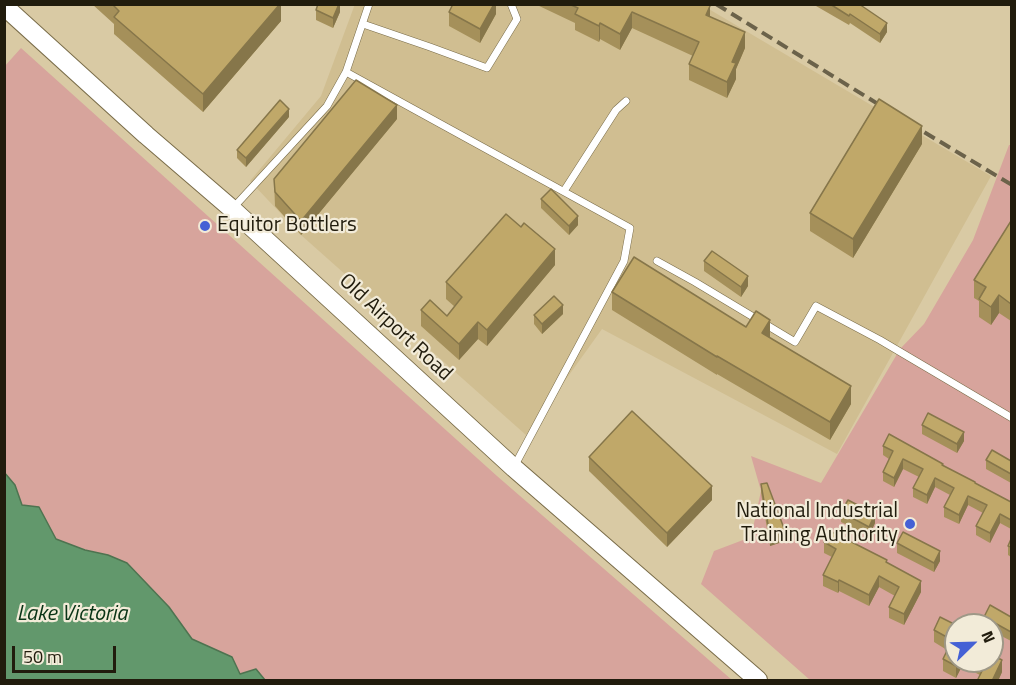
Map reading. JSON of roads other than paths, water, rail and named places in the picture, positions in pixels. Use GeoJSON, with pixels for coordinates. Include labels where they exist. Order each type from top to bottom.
{"type":"FeatureCollection","features":[{"type":"Feature","properties":{"kind":"main road","name":"Old Airport Road"},"geometry":{"type":"LineString","coordinates":[[4,6],[146,135],[232,209],[514,468],[758,681]]}},
{"type":"Feature","properties":{"kind":"lane"},"geometry":{"type":"LineString","coordinates":[[232,209],[327,106],[346,72],[369,4]]}},
{"type":"Feature","properties":{"kind":"lane"},"geometry":{"type":"LineString","coordinates":[[363,24],[487,68],[517,19],[511,4]]}},
{"type":"Feature","properties":{"kind":"lane"},"geometry":{"type":"LineString","coordinates":[[346,72],[630,228],[624,261],[514,468]]}},
{"type":"Feature","properties":{"kind":"lane"},"geometry":{"type":"LineString","coordinates":[[564,191],[616,110],[626,101]]}},
{"type":"Feature","properties":{"kind":"lane"},"geometry":{"type":"LineString","coordinates":[[657,261],[795,342],[816,306],[880,340],[1011,418]]}},
{"type":"Feature","properties":{"kind":"water","name":"Lake Victoria"},"geometry":{"type":"Polygon","coordinates":[[[4,472],[15,485],[22,505],[39,507],[56,539],[127,563],[169,607],[192,639],[232,657],[240,674],[256,669],[265,680],[5,680],[4,472]]]}},
{"type":"Feature","properties":{"kind":"railway"},"geometry":{"type":"LineString","coordinates":[[716,4],[891,112]]}},
{"type":"Feature","properties":{"kind":"railway"},"geometry":{"type":"LineString","coordinates":[[909,123],[1012,185]]}},
{"type":"Feature","properties":{"kind":"place","name":"Equitor Bottlers"},"geometry":{"type":"Point","coordinates":[205,226]}},
{"type":"Feature","properties":{"kind":"place","name":"National Industrial Training Authority"},"geometry":{"type":"Point","coordinates":[910,524]}}]}
